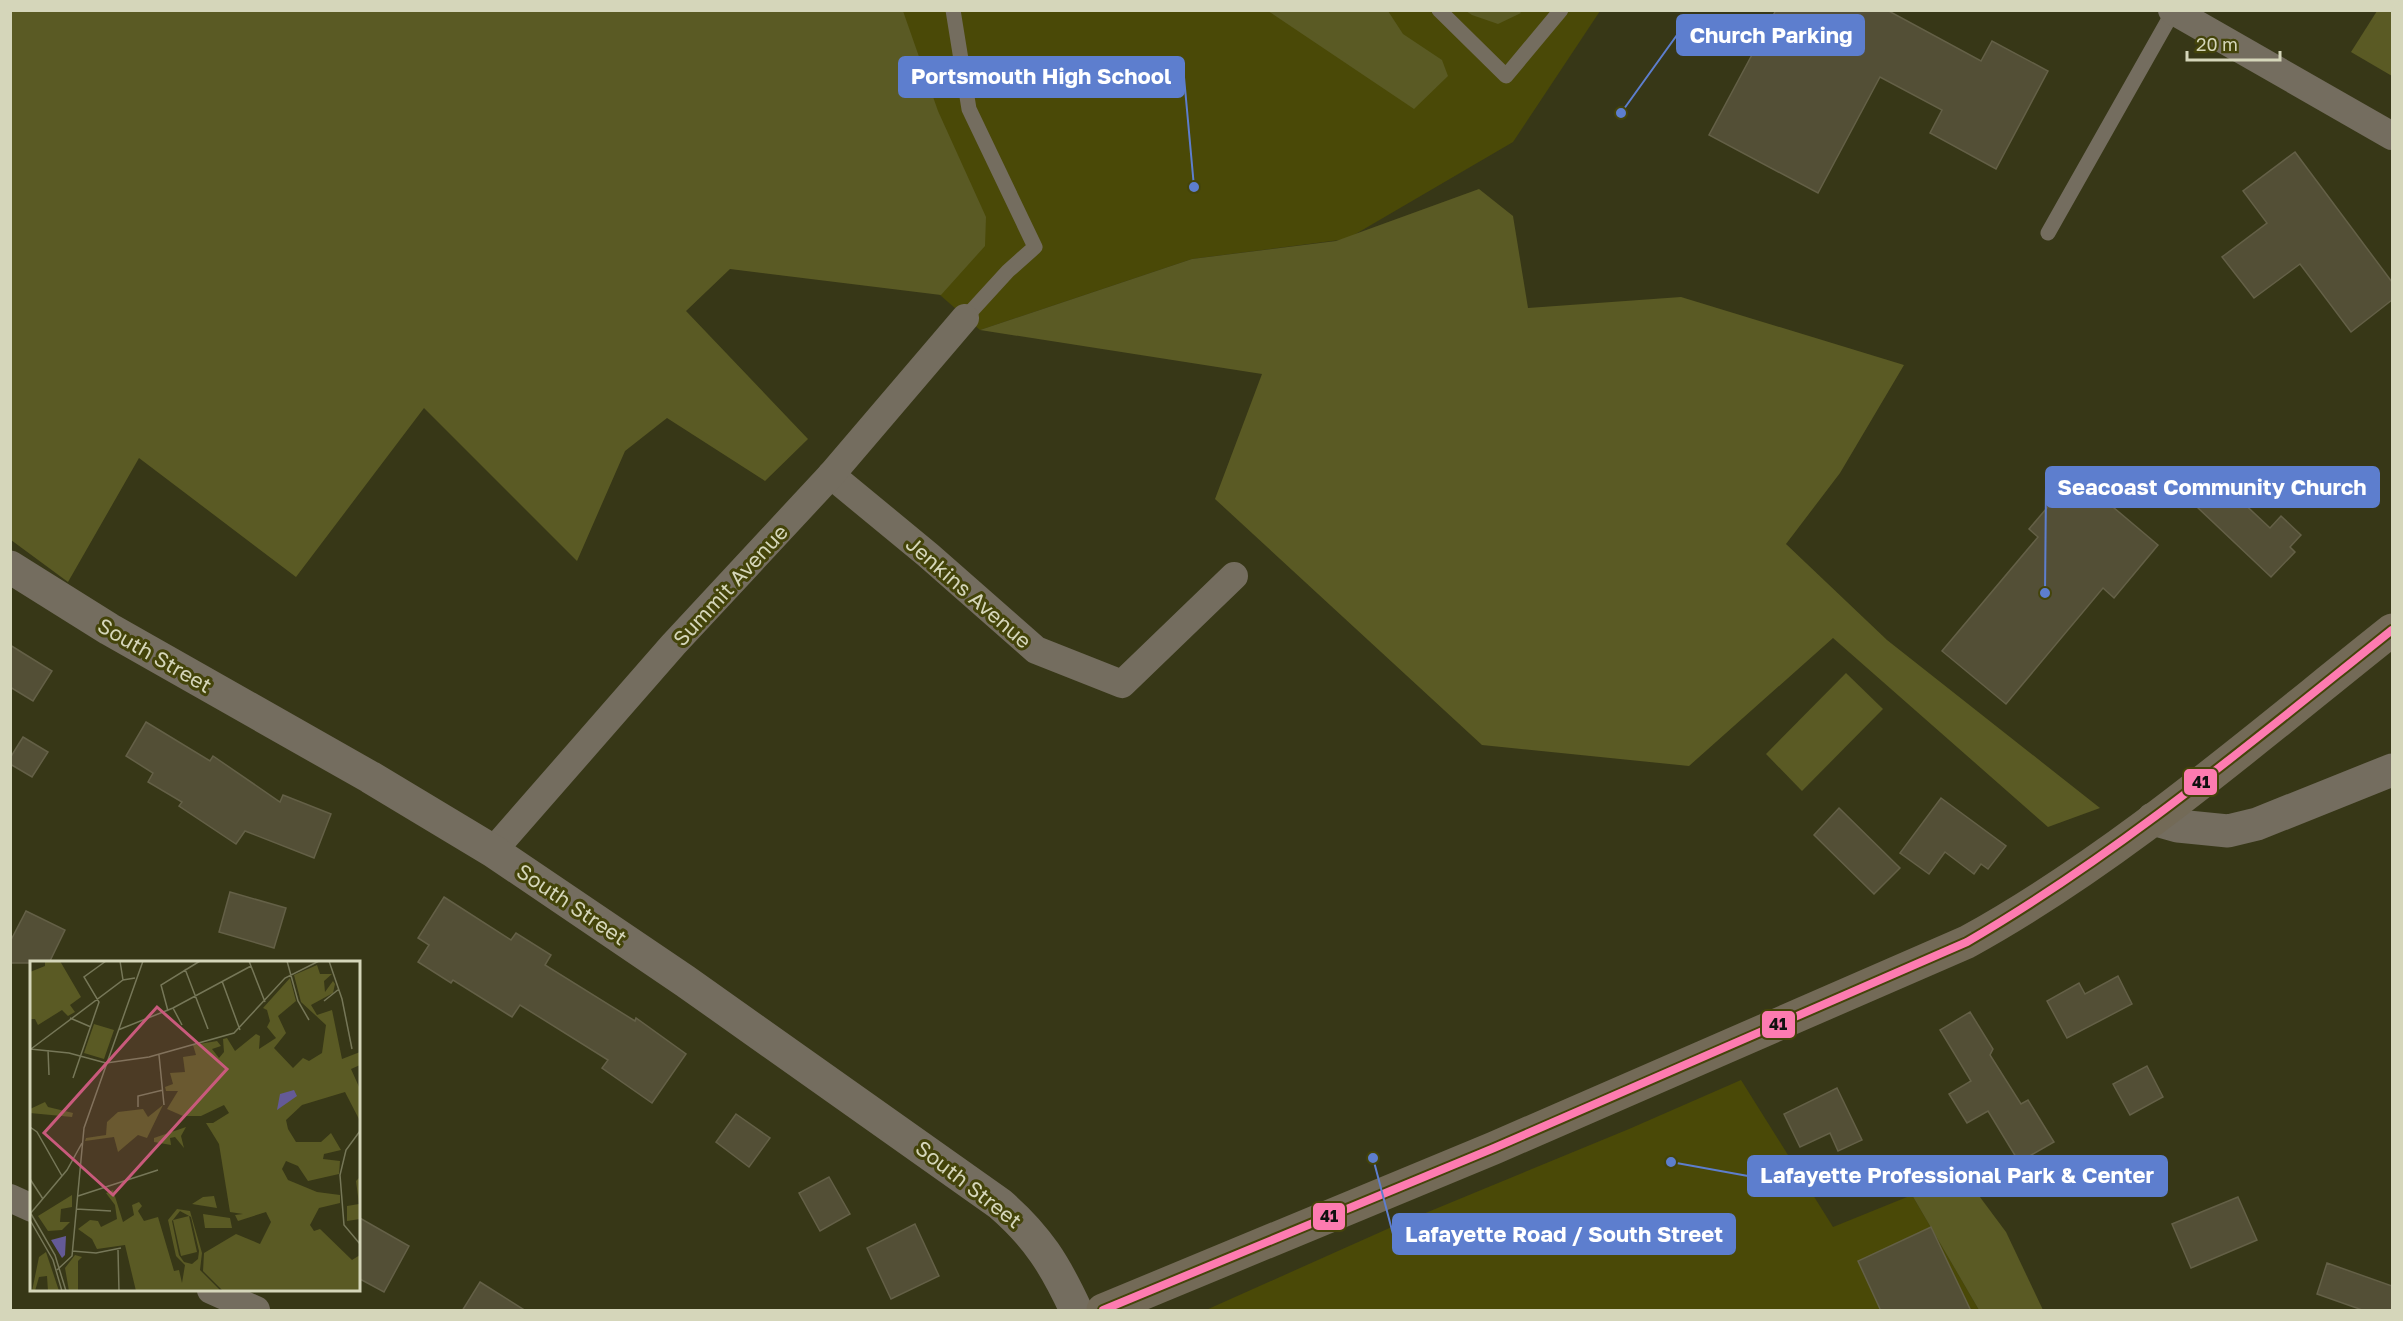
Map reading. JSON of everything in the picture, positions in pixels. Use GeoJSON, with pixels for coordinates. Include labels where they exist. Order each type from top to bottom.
{"type":"FeatureCollection","features":[{"type":"Feature","properties":{"kind":"main road"},"geometry":{"type":"LineString","coordinates":[[1103,1311],[1483,1153],[1967,942],[2016,915],[2153,819],[2392,630]]}},
{"type":"Feature","properties":{"kind":"street"},"geometry":{"type":"LineString","coordinates":[[2173,11],[2392,136]]}},
{"type":"Feature","properties":{"kind":"street","name":"Summit Avenue"},"geometry":{"type":"LineString","coordinates":[[493,851],[665,654],[831,474],[965,318]]}},
{"type":"Feature","properties":{"kind":"street","name":"Jenkins Avenue"},"geometry":{"type":"LineString","coordinates":[[831,474],[1036,650],[1122,684],[1234,576]]}},
{"type":"Feature","properties":{"kind":"street","name":"South Street"},"geometry":{"type":"LineString","coordinates":[[10,567],[109,629],[370,777],[493,851],[676,974],[1000,1204],[1024,1225],[1045,1251],[1059,1274],[1076,1311]]}},
{"type":"Feature","properties":{"kind":"street"},"geometry":{"type":"LineString","coordinates":[[2153,819],[2178,826],[2228,831],[2257,824],[2392,770]]}},
{"type":"Feature","properties":{"kind":"street"},"geometry":{"type":"LineString","coordinates":[[10,1198],[30,1207]]}},
{"type":"Feature","properties":{"kind":"street"},"geometry":{"type":"LineString","coordinates":[[213,1291],[256,1311]]}},
{"type":"Feature","properties":{"kind":"lane"},"geometry":{"type":"LineString","coordinates":[[953,10],[969,109],[1035,247],[1008,271],[965,318]]}},
{"type":"Feature","properties":{"kind":"lane"},"geometry":{"type":"LineString","coordinates":[[1439,10],[1506,76],[1561,10]]}},
{"type":"Feature","properties":{"kind":"lane"},"geometry":{"type":"LineString","coordinates":[[2048,234],[2173,11]]}},
{"type":"Feature","properties":{"kind":"shaded area"},"geometry":{"type":"Polygon","coordinates":[[[11,10],[903,11],[938,111],[986,217],[985,246],[941,295],[730,269],[686,311],[808,439],[765,481],[667,418],[625,451],[577,561],[424,408],[296,577],[139,458],[68,582],[11,540],[11,10]]]}},
{"type":"Feature","properties":{"kind":"shaded area"},"geometry":{"type":"Polygon","coordinates":[[[1518,10],[1521,13],[1498,24],[1466,11],[1518,10]]]}},
{"type":"Feature","properties":{"kind":"shaded area"},"geometry":{"type":"Polygon","coordinates":[[[877,11],[1600,11],[1513,142],[1347,239],[1192,259],[980,330],[924,281],[877,11]]]}},
{"type":"Feature","properties":{"kind":"shaded area"},"geometry":{"type":"Polygon","coordinates":[[[1268,11],[1388,11],[1403,34],[1442,60],[1448,76],[1414,109],[1268,11]]]}},
{"type":"Feature","properties":{"kind":"shaded area"},"geometry":{"type":"Polygon","coordinates":[[[2377,11],[2392,11],[2392,76],[2351,52],[2377,11]]]}},
{"type":"Feature","properties":{"kind":"shaded area"},"geometry":{"type":"Polygon","coordinates":[[[1479,189],[1513,216],[1528,308],[1681,297],[1904,365],[1840,473],[1786,544],[1887,640],[2100,808],[2048,827],[1833,638],[1689,766],[1482,745],[1215,499],[1262,374],[980,330],[1192,259],[1336,241],[1479,189]]]}},
{"type":"Feature","properties":{"kind":"shaded area"},"geometry":{"type":"Polygon","coordinates":[[[1846,673],[1883,709],[1802,791],[1766,754],[1846,673]]]}},
{"type":"Feature","properties":{"kind":"shaded area"},"geometry":{"type":"Polygon","coordinates":[[[1741,1080],[1833,1227],[1912,1195],[1979,1310],[1206,1310],[1394,1226],[1741,1080]]]}},
{"type":"Feature","properties":{"kind":"shaded area"},"geometry":{"type":"Polygon","coordinates":[[[1968,1181],[2006,1232],[2043,1310],[1979,1310],[1912,1195],[1968,1181]]]}},
{"type":"Feature","properties":{"kind":"building"},"geometry":{"type":"Polygon","coordinates":[[[1776,10],[1887,10],[1981,61],[1992,41],[2048,71],[1996,169],[1930,133],[1942,110],[1880,77],[1818,193],[1709,135],[1776,10]]]}},
{"type":"Feature","properties":{"kind":"building"},"geometry":{"type":"Polygon","coordinates":[[[2295,152],[2392,282],[2392,300],[2351,332],[2300,264],[2254,298],[2222,257],[2267,223],[2243,191],[2295,152]]]}},
{"type":"Feature","properties":{"kind":"building"},"geometry":{"type":"Polygon","coordinates":[[[2075,475],[2158,545],[2114,598],[2103,588],[2006,704],[1942,651],[2038,537],[2029,529],[2075,475]]]}},
{"type":"Feature","properties":{"kind":"building"},"geometry":{"type":"Polygon","coordinates":[[[2221,482],[2270,528],[2281,516],[2301,535],[2290,547],[2295,552],[2271,577],[2197,507],[2221,482]]]}},
{"type":"Feature","properties":{"kind":"building"},"geometry":{"type":"Polygon","coordinates":[[[10,645],[52,671],[33,701],[10,687],[10,645]]]}},
{"type":"Feature","properties":{"kind":"building"},"geometry":{"type":"Polygon","coordinates":[[[146,722],[210,761],[213,756],[280,802],[283,795],[331,814],[314,858],[245,831],[236,844],[179,806],[182,802],[148,782],[153,773],[126,756],[146,722]]]}},
{"type":"Feature","properties":{"kind":"building"},"geometry":{"type":"Polygon","coordinates":[[[23,737],[48,752],[32,777],[10,764],[10,758],[23,737]]]}},
{"type":"Feature","properties":{"kind":"building"},"geometry":{"type":"Polygon","coordinates":[[[1941,798],[2006,846],[1988,869],[1981,864],[1974,874],[1945,852],[1929,874],[1900,853],[1941,798]]]}},
{"type":"Feature","properties":{"kind":"building"},"geometry":{"type":"Polygon","coordinates":[[[1839,808],[1900,868],[1874,894],[1814,835],[1839,808]]]}},
{"type":"Feature","properties":{"kind":"building"},"geometry":{"type":"Polygon","coordinates":[[[230,892],[286,908],[274,948],[219,932],[230,892]]]}},
{"type":"Feature","properties":{"kind":"building"},"geometry":{"type":"Polygon","coordinates":[[[444,897],[511,940],[516,933],[551,955],[545,965],[635,1021],[636,1018],[686,1054],[652,1103],[602,1068],[608,1060],[520,1005],[512,1017],[453,980],[451,983],[418,962],[429,945],[418,938],[444,897]]]}},
{"type":"Feature","properties":{"kind":"building"},"geometry":{"type":"Polygon","coordinates":[[[26,911],[65,930],[50,961],[10,963],[10,942],[26,911]]]}},
{"type":"Feature","properties":{"kind":"building"},"geometry":{"type":"Polygon","coordinates":[[[2118,976],[2132,1004],[2067,1038],[2047,1001],[2079,983],[2085,994],[2118,976]]]}},
{"type":"Feature","properties":{"kind":"building"},"geometry":{"type":"Polygon","coordinates":[[[1970,1012],[1993,1049],[1990,1055],[2021,1104],[2028,1100],[2054,1142],[2019,1162],[1988,1111],[1967,1123],[1949,1094],[1971,1081],[1940,1030],[1970,1012]]]}},
{"type":"Feature","properties":{"kind":"building"},"geometry":{"type":"Polygon","coordinates":[[[2147,1066],[2163,1097],[2130,1115],[2113,1084],[2147,1066]]]}},
{"type":"Feature","properties":{"kind":"building"},"geometry":{"type":"Polygon","coordinates":[[[1837,1088],[1862,1140],[1838,1151],[1830,1133],[1800,1147],[1784,1114],[1837,1088]]]}},
{"type":"Feature","properties":{"kind":"building"},"geometry":{"type":"Polygon","coordinates":[[[736,1114],[770,1138],[749,1167],[716,1142],[736,1114]]]}},
{"type":"Feature","properties":{"kind":"building"},"geometry":{"type":"Polygon","coordinates":[[[829,1177],[850,1214],[820,1231],[799,1193],[829,1177]]]}},
{"type":"Feature","properties":{"kind":"building"},"geometry":{"type":"Polygon","coordinates":[[[2238,1197],[2257,1240],[2191,1268],[2172,1224],[2238,1197]]]}},
{"type":"Feature","properties":{"kind":"building"},"geometry":{"type":"Polygon","coordinates":[[[360,1218],[409,1246],[384,1292],[360,1279],[360,1218]]]}},
{"type":"Feature","properties":{"kind":"building"},"geometry":{"type":"Polygon","coordinates":[[[915,1224],[939,1276],[891,1299],[867,1248],[915,1224]]]}},
{"type":"Feature","properties":{"kind":"building"},"geometry":{"type":"Polygon","coordinates":[[[1931,1227],[1971,1311],[1881,1311],[1858,1261],[1931,1227]]]}},
{"type":"Feature","properties":{"kind":"building"},"geometry":{"type":"Polygon","coordinates":[[[2327,1263],[2392,1286],[2392,1311],[2365,1311],[2317,1294],[2327,1263]]]}},
{"type":"Feature","properties":{"kind":"building"},"geometry":{"type":"Polygon","coordinates":[[[480,1282],[526,1311],[462,1311],[480,1282]]]}},
{"type":"Feature","properties":{"kind":"transit line","name":"41"},"geometry":{"type":"LineString","coordinates":[[1103,1310],[1494,1148],[1967,942],[2024,908],[2132,833],[2237,754],[2392,630]]}},
{"type":"Feature","properties":{"kind":"place","name":"Church Parking"},"geometry":{"type":"Point","coordinates":[1621,113]}},
{"type":"Feature","properties":{"kind":"place","name":"Portsmouth High School"},"geometry":{"type":"Point","coordinates":[1194,187]}},
{"type":"Feature","properties":{"kind":"place","name":"Seacoast Community Church"},"geometry":{"type":"Point","coordinates":[2045,593]}},
{"type":"Feature","properties":{"kind":"place","name":"Lafayette Road / South Street"},"geometry":{"type":"Point","coordinates":[1373,1158]}},
{"type":"Feature","properties":{"kind":"place","name":"Lafayette Professional Park & Center"},"geometry":{"type":"Point","coordinates":[1671,1162]}}]}
